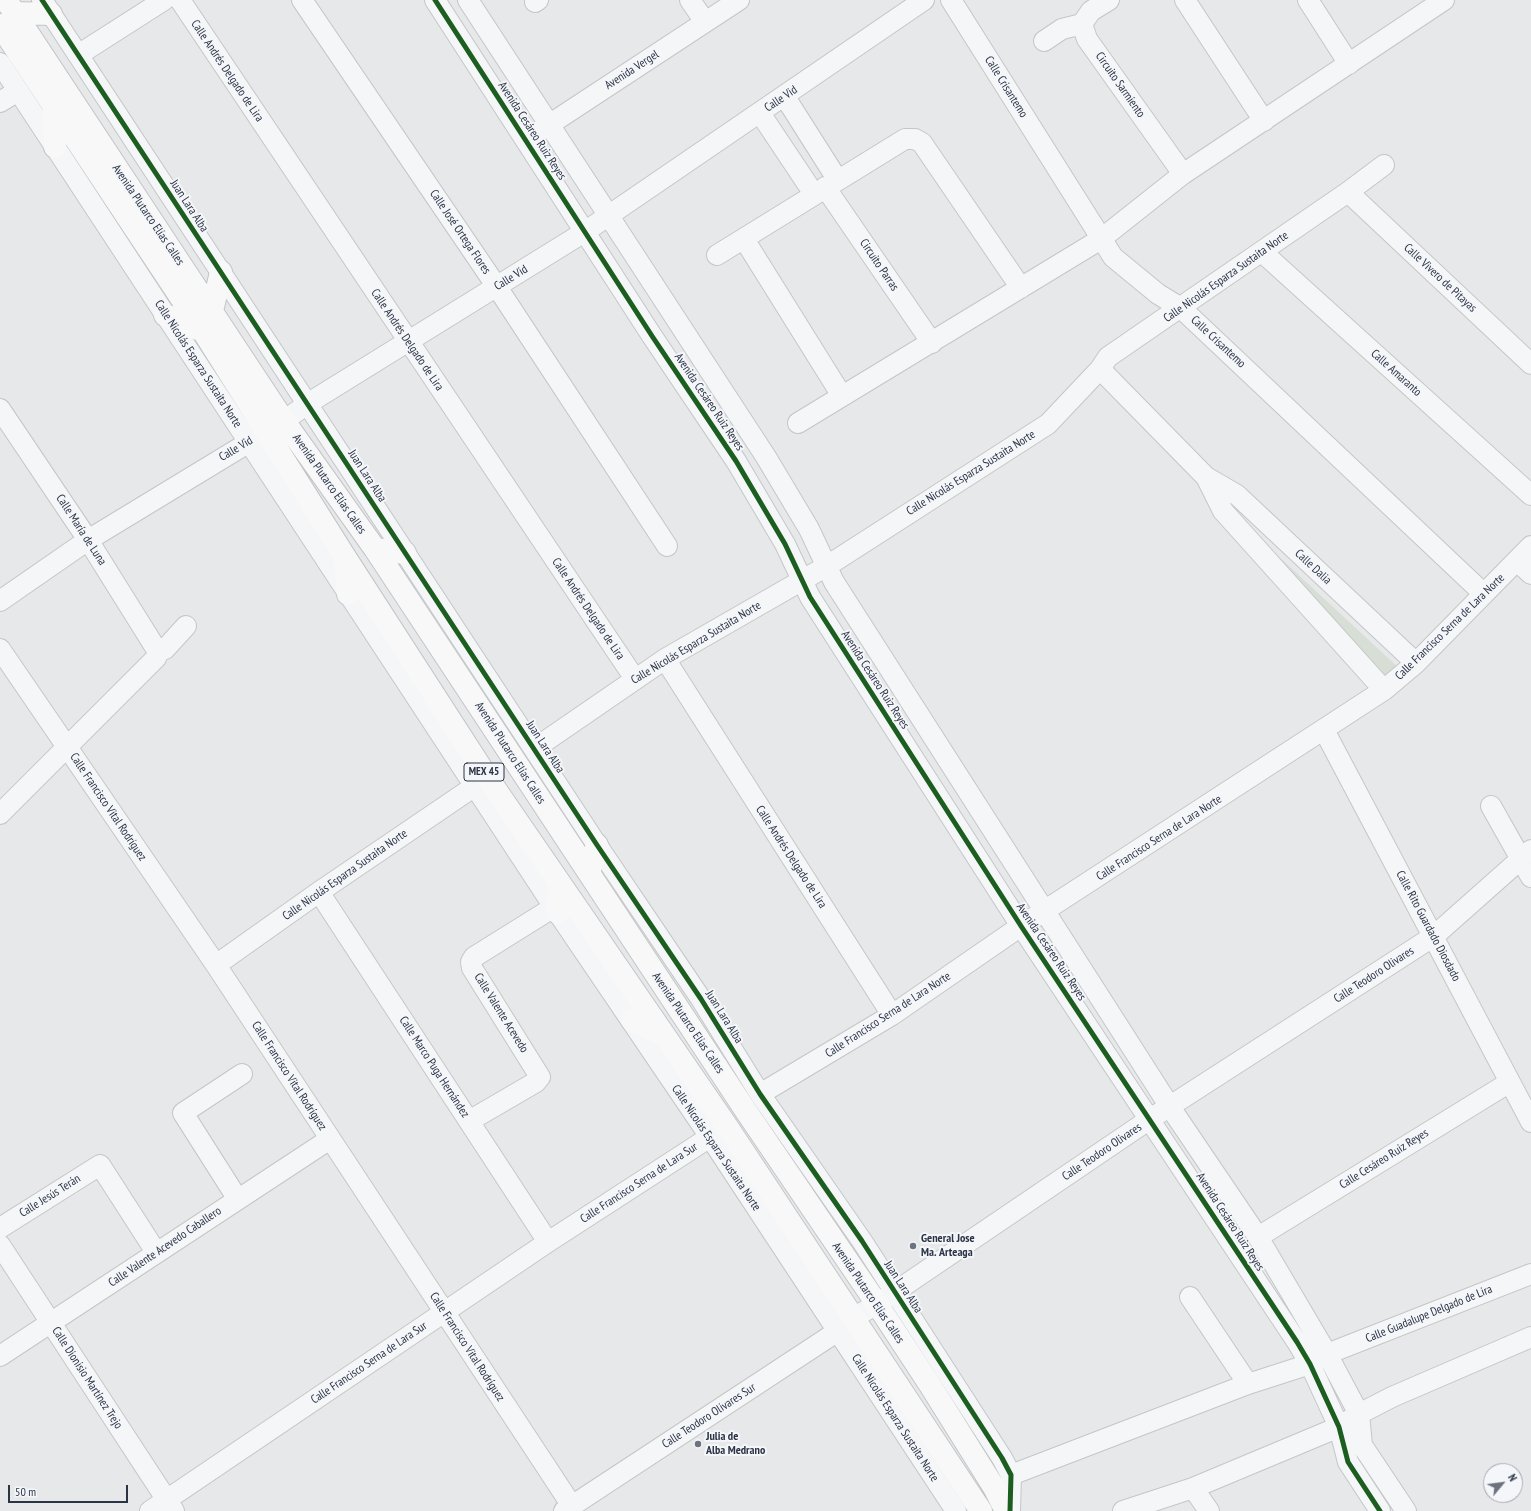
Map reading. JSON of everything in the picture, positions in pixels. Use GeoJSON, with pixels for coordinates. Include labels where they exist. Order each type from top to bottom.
{"type":"FeatureCollection","features":[{"type":"Feature","properties":{"kind":"main road"},"geometry":{"type":"LineString","coordinates":[[7,13],[46,7]]}},
{"type":"Feature","properties":{"kind":"main road","name":"Avenida Plutarco Elías Calles"},"geometry":{"type":"LineString","coordinates":[[7,13],[54,108],[203,331],[275,426],[375,549],[681,1013],[885,1298],[934,1392],[995,1489],[1006,1511]]}},
{"type":"Feature","properties":{"kind":"main road","name":"Avenida Plutarco Elías Calles"},"geometry":{"type":"LineString","coordinates":[[7,13],[212,311],[345,557],[487,777],[726,1125],[845,1325],[981,1511]]}},
{"type":"Feature","properties":{"kind":"main road"},"geometry":{"type":"LineString","coordinates":[[54,108],[55,148]]}},
{"type":"Feature","properties":{"kind":"main road"},"geometry":{"type":"LineString","coordinates":[[212,311],[221,272]]}},
{"type":"Feature","properties":{"kind":"main road"},"geometry":{"type":"LineString","coordinates":[[165,315],[203,331]]}},
{"type":"Feature","properties":{"kind":"main road"},"geometry":{"type":"LineString","coordinates":[[375,549],[405,553]]}},
{"type":"Feature","properties":{"kind":"main road"},"geometry":{"type":"LineString","coordinates":[[345,557],[348,594]]}},
{"type":"Feature","properties":{"kind":"main road"},"geometry":{"type":"LineString","coordinates":[[589,873],[597,845]]}},
{"type":"Feature","properties":{"kind":"main road"},"geometry":{"type":"LineString","coordinates":[[556,910],[560,883]]}},
{"type":"Feature","properties":{"kind":"main road"},"geometry":{"type":"LineString","coordinates":[[632,1020],[663,1035]]}},
{"type":"Feature","properties":{"kind":"street","name":"Calle José Ortega Flores"},"geometry":{"type":"LineString","coordinates":[[302,0],[497,287],[667,546]]}},
{"type":"Feature","properties":{"kind":"street","name":"Avenida Cesáreo Ruiz Reyes"},"geometry":{"type":"LineString","coordinates":[[435,0],[586,231],[652,336],[736,461],[785,544],[810,597],[1021,926],[1150,1119],[1319,1359]]}},
{"type":"Feature","properties":{"kind":"street","name":"Avenida Cesáreo Ruiz Reyes"},"geometry":{"type":"LineString","coordinates":[[468,0],[766,457],[809,529],[834,582],[1170,1107],[1258,1237],[1319,1359]]}},
{"type":"Feature","properties":{"kind":"street"},"geometry":{"type":"LineString","coordinates":[[690,0],[705,22]]}},
{"type":"Feature","properties":{"kind":"street","name":"Calle Vid"},"geometry":{"type":"LineString","coordinates":[[0,601],[88,540],[275,426],[307,404],[586,231],[785,97],[924,0]]}},
{"type":"Feature","properties":{"kind":"street","name":"Calle Crisantemo"},"geometry":{"type":"LineString","coordinates":[[952,0],[1113,257],[1158,294],[1181,308],[1484,594]]}},
{"type":"Feature","properties":{"kind":"street"},"geometry":{"type":"LineString","coordinates":[[1044,41],[1062,29],[1082,24],[1091,11],[1109,0]]}},
{"type":"Feature","properties":{"kind":"street"},"geometry":{"type":"LineString","coordinates":[[1185,0],[1264,121]]}},
{"type":"Feature","properties":{"kind":"street"},"geometry":{"type":"LineString","coordinates":[[1308,0],[1349,64]]}},
{"type":"Feature","properties":{"kind":"street"},"geometry":{"type":"LineString","coordinates":[[798,423],[1101,239],[1183,174],[1444,0]]}},
{"type":"Feature","properties":{"kind":"street"},"geometry":{"type":"LineString","coordinates":[[78,55],[180,1]]}},
{"type":"Feature","properties":{"kind":"street","name":"Calle Andrés Delgado de Lira"},"geometry":{"type":"LineString","coordinates":[[180,1],[635,679]]}},
{"type":"Feature","properties":{"kind":"street","name":"Avenida Vergel"},"geometry":{"type":"LineString","coordinates":[[526,140],[736,1]]}},
{"type":"Feature","properties":{"kind":"street","name":"Juan Lara Alba"},"geometry":{"type":"LineString","coordinates":[[46,7],[597,845],[701,1000],[760,1094],[862,1241],[885,1298],[1002,1458],[1011,1475],[1010,1511]]}},
{"type":"Feature","properties":{"kind":"street","name":"Circuito Sarmiento"},"geometry":{"type":"LineString","coordinates":[[1082,24],[1087,39],[1183,174]]}},
{"type":"Feature","properties":{"kind":"street","name":"Calle Nicolás Esparza Sustaita Norte"},"geometry":{"type":"LineString","coordinates":[[0,63],[556,910],[710,1137],[845,1325],[956,1511]]}},
{"type":"Feature","properties":{"kind":"street"},"geometry":{"type":"LineString","coordinates":[[0,102],[18,91]]}},
{"type":"Feature","properties":{"kind":"street","name":"Circuito Parras"},"geometry":{"type":"LineString","coordinates":[[785,97],[826,187]]}},
{"type":"Feature","properties":{"kind":"street","name":"Circuito Parras"},"geometry":{"type":"LineString","coordinates":[[760,113],[826,187],[932,343]]}},
{"type":"Feature","properties":{"kind":"street"},"geometry":{"type":"LineString","coordinates":[[718,255],[905,139],[919,141],[1021,288]]}},
{"type":"Feature","properties":{"kind":"street","name":"Calle Nicolás Esparza Sustaita Norte"},"geometry":{"type":"LineString","coordinates":[[534,749],[665,659],[827,566],[1048,424],[1100,369],[1108,357],[1262,252],[1384,165]]}},
{"type":"Feature","properties":{"kind":"street","name":"Calle Vivero de Pitayas"},"geometry":{"type":"LineString","coordinates":[[1348,192],[1531,364]]}},
{"type":"Feature","properties":{"kind":"street"},"geometry":{"type":"LineString","coordinates":[[744,240],[842,396]]}},
{"type":"Feature","properties":{"kind":"street","name":"Calle Amaranto"},"geometry":{"type":"LineString","coordinates":[[1262,252],[1531,495]]}},
{"type":"Feature","properties":{"kind":"street","name":"Calle Dalia"},"geometry":{"type":"LineString","coordinates":[[1100,369],[1206,477],[1237,495],[1416,663]]}},
{"type":"Feature","properties":{"kind":"street","name":"Calle María de Luna"},"geometry":{"type":"LineString","coordinates":[[0,409],[88,540],[158,652]]}},
{"type":"Feature","properties":{"kind":"street","name":"Calle Dalia"},"geometry":{"type":"LineString","coordinates":[[1206,477],[1223,511],[1384,690]]}},
{"type":"Feature","properties":{"kind":"street","name":"Calle Francisco Serna de Lara Norte"},"geometry":{"type":"LineString","coordinates":[[760,1094],[892,1015],[1021,926],[1045,912],[1384,690],[1416,663],[1484,594],[1524,568],[1531,546]]}},
{"type":"Feature","properties":{"kind":"street"},"geometry":{"type":"LineString","coordinates":[[0,814],[156,658],[158,652],[165,649],[186,626]]}},
{"type":"Feature","properties":{"kind":"street","name":"Calle Francisco Vital Rodríguez"},"geometry":{"type":"LineString","coordinates":[[0,649],[216,965],[444,1312],[568,1509]]}},
{"type":"Feature","properties":{"kind":"street","name":"Calle Andrés Delgado de Lira"},"geometry":{"type":"LineString","coordinates":[[665,659],[892,1015]]}},
{"type":"Feature","properties":{"kind":"street","name":"Calle Rito Guardado Diosdado"},"geometry":{"type":"LineString","coordinates":[[1324,730],[1531,1122]]}},
{"type":"Feature","properties":{"kind":"street","name":"Calle Nicolás Esparza Sustaita Norte"},"geometry":{"type":"LineString","coordinates":[[216,965],[475,786]]}},
{"type":"Feature","properties":{"kind":"street"},"geometry":{"type":"LineString","coordinates":[[1491,806],[1526,854],[1531,877]]}},
{"type":"Feature","properties":{"kind":"street","name":"Calle Teodoro Olivares"},"geometry":{"type":"LineString","coordinates":[[845,1325],[1150,1119],[1434,936],[1526,854]]}},
{"type":"Feature","properties":{"kind":"street","name":"Calle Marco Puga Hernández"},"geometry":{"type":"LineString","coordinates":[[320,892],[548,1242]]}},
{"type":"Feature","properties":{"kind":"street","name":"Calle Valente Acevedo"},"geometry":{"type":"LineString","coordinates":[[469,1121],[536,1082],[540,1078],[472,968],[471,962],[474,957],[556,910]]}},
{"type":"Feature","properties":{"kind":"street"},"geometry":{"type":"LineString","coordinates":[[681,1013],[701,1000]]}},
{"type":"Feature","properties":{"kind":"street"},"geometry":{"type":"LineString","coordinates":[[237,1198],[182,1113],[242,1074]]}},
{"type":"Feature","properties":{"kind":"street","name":"Calle Cesáreo Ruiz Reyes"},"geometry":{"type":"LineString","coordinates":[[1258,1237],[1510,1082]]}},
{"type":"Feature","properties":{"kind":"street","name":"Calle Francisco Serna de Lara Sur"},"geometry":{"type":"LineString","coordinates":[[150,1511],[171,1505],[444,1312],[548,1242],[710,1137]]}},
{"type":"Feature","properties":{"kind":"street","name":"Calle Valente Acevedo Caballero"},"geometry":{"type":"LineString","coordinates":[[0,1356],[237,1198],[330,1139]]}},
{"type":"Feature","properties":{"kind":"street","name":"Calle Jesús Terán"},"geometry":{"type":"LineString","coordinates":[[0,1228],[100,1165],[156,1252]]}},
{"type":"Feature","properties":{"kind":"street","name":"Calle Dionisio Martínez Trejo"},"geometry":{"type":"LineString","coordinates":[[0,1245],[171,1505]]}},
{"type":"Feature","properties":{"kind":"street","name":"Calle Guadalupe Delgado de Lira"},"geometry":{"type":"LineString","coordinates":[[1011,1475],[1248,1384],[1319,1359],[1531,1274]]}},
{"type":"Feature","properties":{"kind":"street"},"geometry":{"type":"LineString","coordinates":[[1190,1297],[1248,1384]]}},
{"type":"Feature","properties":{"kind":"street","name":"Calle Teodoro Olivares Sur"},"geometry":{"type":"LineString","coordinates":[[568,1509],[845,1325]]}},
{"type":"Feature","properties":{"kind":"street"},"geometry":{"type":"LineString","coordinates":[[1123,1511],[1193,1488],[1338,1427],[1358,1414],[1392,1397],[1531,1337]]}},
{"type":"Feature","properties":{"kind":"street"},"geometry":{"type":"LineString","coordinates":[[1319,1359],[1358,1414],[1362,1445],[1406,1511]]}},
{"type":"Feature","properties":{"kind":"street"},"geometry":{"type":"LineString","coordinates":[[1319,1359],[1348,1462],[1380,1511]]}},
{"type":"Feature","properties":{"kind":"street"},"geometry":{"type":"LineString","coordinates":[[1193,1488],[1209,1511]]}},
{"type":"Feature","properties":{"kind":"shaded area"},"geometry":{"type":"Polygon","coordinates":[[[1236,517],[1402,671],[1385,686],[1236,517]]]}},
{"type":"Feature","properties":{"kind":"cycle path"},"geometry":{"type":"LineString","coordinates":[[42,0],[597,845],[701,999],[760,1094],[862,1241],[1002,1458],[1011,1475],[1010,1511]]}},
{"type":"Feature","properties":{"kind":"cycle path"},"geometry":{"type":"LineString","coordinates":[[435,0],[652,336],[736,461],[785,544],[810,597],[1021,926],[1297,1342],[1310,1364],[1339,1427],[1348,1462],[1380,1511]]}},
{"type":"Feature","properties":{"kind":"place","name":"General Jose Ma. Arteaga"},"geometry":{"type":"Point","coordinates":[913,1246]}},
{"type":"Feature","properties":{"kind":"place","name":"Julia de Alba Medrano"},"geometry":{"type":"Point","coordinates":[698,1444]}}]}
